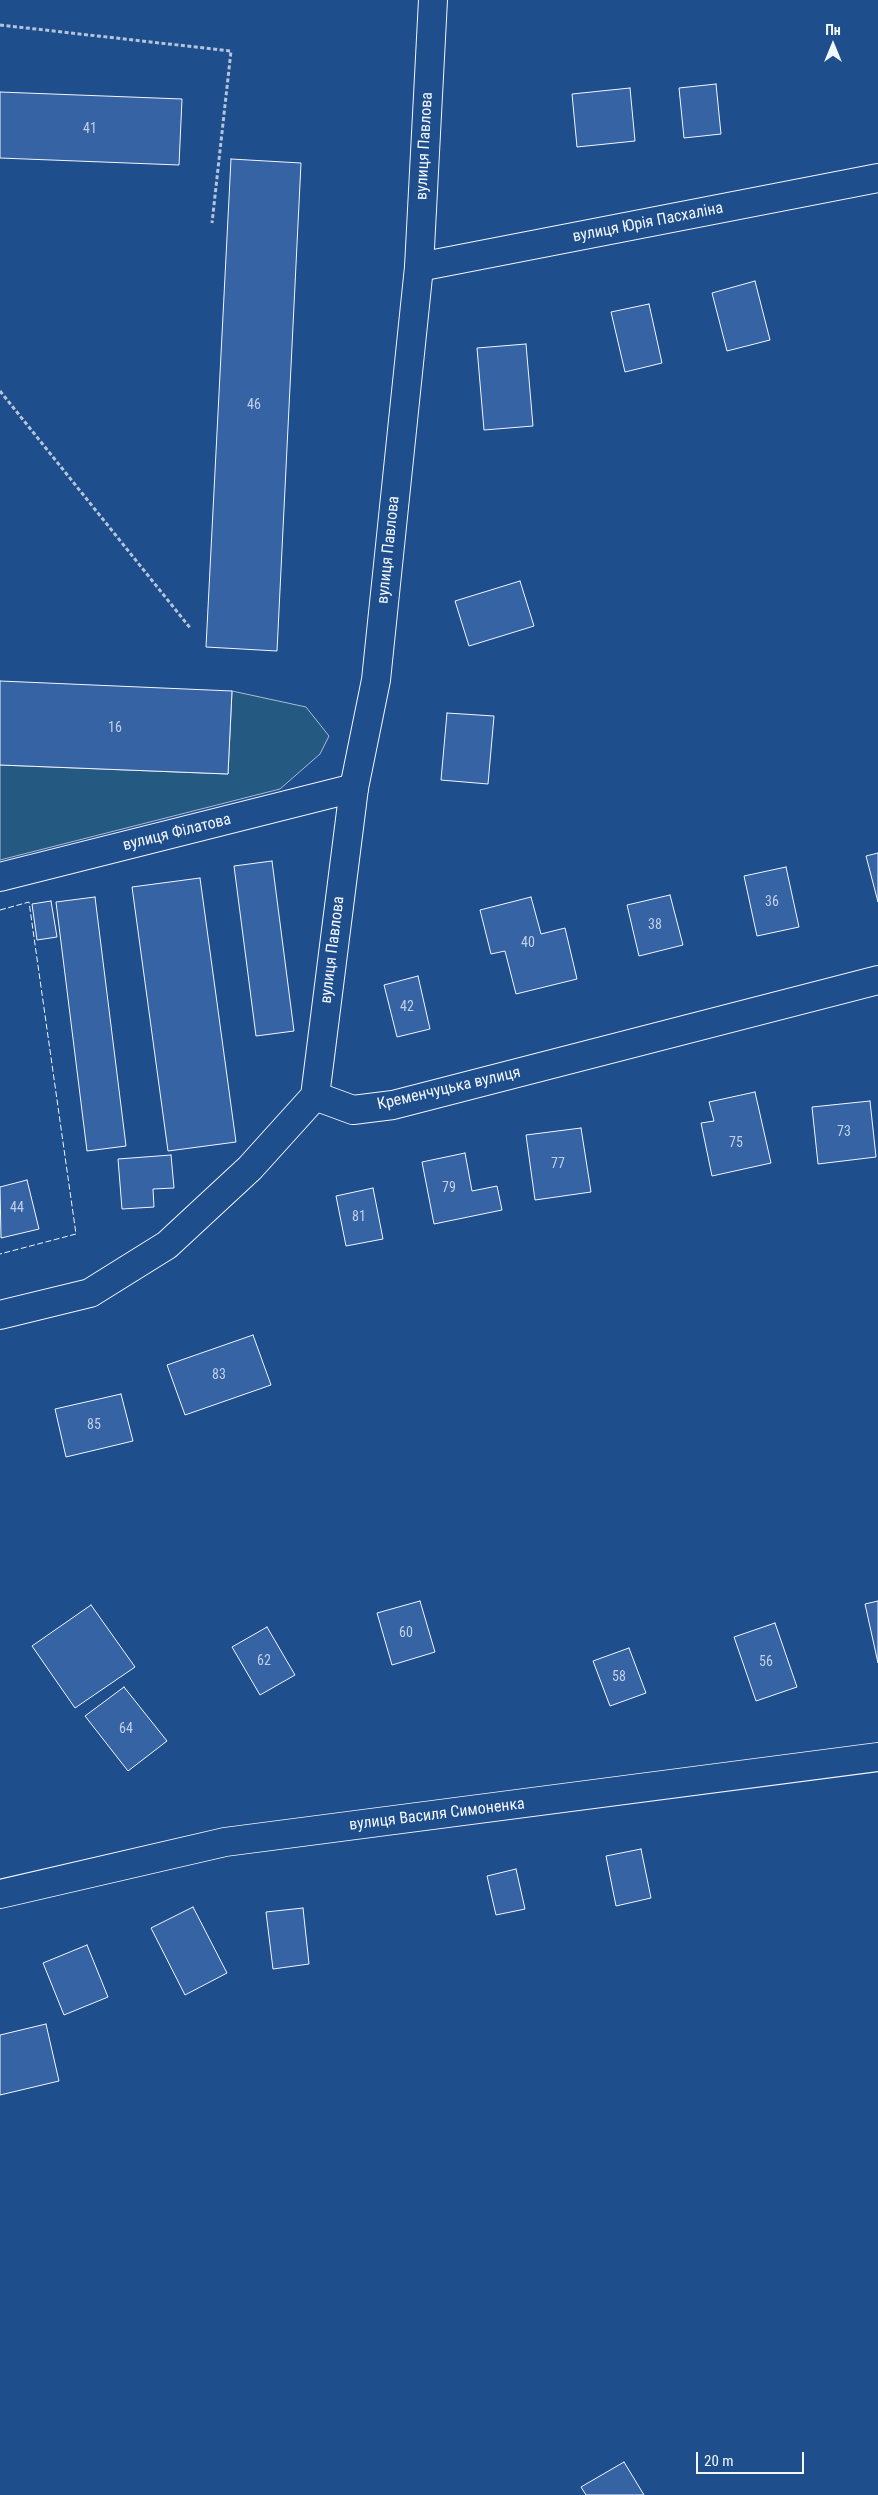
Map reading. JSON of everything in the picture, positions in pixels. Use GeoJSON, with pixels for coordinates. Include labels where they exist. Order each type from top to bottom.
{"type":"FeatureCollection","features":[{"type":"Feature","properties":{"kind":"street","name":"вулиця Павлова"},"geometry":{"type":"LineString","coordinates":[[315,1096],[354,788],[376,680],[419,267],[433,0]]}},
{"type":"Feature","properties":{"kind":"street","name":"вулиця Юрія Пасхаліна"},"geometry":{"type":"LineString","coordinates":[[419,267],[878,178]]}},
{"type":"Feature","properties":{"kind":"street","name":"вулиця Філатова"},"geometry":{"type":"LineString","coordinates":[[0,877],[354,788]]}},
{"type":"Feature","properties":{"kind":"street","name":"Кременчуцька вулиця"},"geometry":{"type":"LineString","coordinates":[[315,1096],[353,1110],[393,1105],[878,980]]}},
{"type":"Feature","properties":{"kind":"street"},"geometry":{"type":"LineString","coordinates":[[0,1315],[90,1293],[167,1245],[250,1168],[315,1096]]}},
{"type":"Feature","properties":{"kind":"street","name":"вулиця Василя Симоненка"},"geometry":{"type":"LineString","coordinates":[[0,1894],[225,1842],[878,1757]]}},
{"type":"Feature","properties":{"kind":"path"},"geometry":{"type":"LineString","coordinates":[[0,24],[231,51],[212,223]]}},
{"type":"Feature","properties":{"kind":"path"},"geometry":{"type":"LineString","coordinates":[[0,390],[191,629]]}},
{"type":"Feature","properties":{"kind":"shaded area"},"geometry":{"type":"Polygon","coordinates":[[[232,691],[306,707],[329,736],[320,754],[280,789],[0,860],[0,765],[228,774],[232,691]]]}},
{"type":"Feature","properties":{"kind":"building"},"geometry":{"type":"Polygon","coordinates":[[[716,84],[721,134],[684,138],[679,88],[716,84]]]}},
{"type":"Feature","properties":{"kind":"building"},"geometry":{"type":"Polygon","coordinates":[[[630,88],[635,141],[577,147],[572,94],[630,88]]]}},
{"type":"Feature","properties":{"kind":"building"},"geometry":{"type":"Polygon","coordinates":[[[0,92],[182,99],[179,165],[0,158],[0,92]]]}},
{"type":"Feature","properties":{"kind":"building"},"geometry":{"type":"Polygon","coordinates":[[[231,159],[301,163],[277,651],[206,647],[231,159]]]}},
{"type":"Feature","properties":{"kind":"building"},"geometry":{"type":"Polygon","coordinates":[[[755,281],[770,340],[727,351],[712,293],[755,281]]]}},
{"type":"Feature","properties":{"kind":"building"},"geometry":{"type":"Polygon","coordinates":[[[649,304],[662,363],[625,372],[611,312],[649,304]]]}},
{"type":"Feature","properties":{"kind":"building"},"geometry":{"type":"Polygon","coordinates":[[[526,344],[533,426],[484,430],[477,348],[526,344]]]}},
{"type":"Feature","properties":{"kind":"building"},"geometry":{"type":"Polygon","coordinates":[[[520,581],[534,626],[469,646],[455,601],[520,581]]]}},
{"type":"Feature","properties":{"kind":"building"},"geometry":{"type":"Polygon","coordinates":[[[0,681],[232,691],[228,774],[0,765],[0,681]]]}},
{"type":"Feature","properties":{"kind":"building"},"geometry":{"type":"Polygon","coordinates":[[[447,713],[494,716],[488,784],[441,780],[447,713]]]}},
{"type":"Feature","properties":{"kind":"building"},"geometry":{"type":"Polygon","coordinates":[[[878,853],[878,902],[866,856],[878,853]]]}},
{"type":"Feature","properties":{"kind":"building"},"geometry":{"type":"Polygon","coordinates":[[[272,861],[294,1031],[256,1036],[234,866],[272,861]]]}},
{"type":"Feature","properties":{"kind":"building"},"geometry":{"type":"Polygon","coordinates":[[[786,867],[799,927],[757,936],[744,876],[786,867]]]}},
{"type":"Feature","properties":{"kind":"building"},"geometry":{"type":"Polygon","coordinates":[[[200,878],[236,1142],[168,1151],[132,887],[200,878]]]}},
{"type":"Feature","properties":{"kind":"building"},"geometry":{"type":"Polygon","coordinates":[[[670,895],[683,945],[639,956],[627,905],[670,895]]]}},
{"type":"Feature","properties":{"kind":"building"},"geometry":{"type":"Polygon","coordinates":[[[95,897],[126,1146],[87,1151],[56,902],[95,897]]]}},
{"type":"Feature","properties":{"kind":"building"},"geometry":{"type":"Polygon","coordinates":[[[531,897],[541,934],[565,928],[577,979],[516,994],[505,951],[491,954],[480,910],[531,897]]]}},
{"type":"Feature","properties":{"kind":"building"},"geometry":{"type":"Polygon","coordinates":[[[51,901],[57,937],[37,940],[32,904],[51,901]]]}},
{"type":"Feature","properties":{"kind":"building"},"geometry":{"type":"Polygon","coordinates":[[[418,976],[430,1029],[397,1037],[384,985],[418,976]]]}},
{"type":"Feature","properties":{"kind":"building"},"geometry":{"type":"Polygon","coordinates":[[[755,1092],[771,1163],[712,1176],[701,1123],[714,1121],[709,1102],[755,1092]]]}},
{"type":"Feature","properties":{"kind":"building"},"geometry":{"type":"Polygon","coordinates":[[[870,1101],[876,1157],[818,1164],[812,1107],[870,1101]]]}},
{"type":"Feature","properties":{"kind":"building"},"geometry":{"type":"Polygon","coordinates":[[[581,1128],[591,1192],[535,1200],[526,1135],[581,1128]]]}},
{"type":"Feature","properties":{"kind":"building"},"geometry":{"type":"Polygon","coordinates":[[[465,1153],[472,1191],[497,1186],[502,1210],[434,1224],[422,1162],[465,1153]]]}},
{"type":"Feature","properties":{"kind":"building"},"geometry":{"type":"Polygon","coordinates":[[[171,1155],[174,1188],[153,1189],[154,1207],[122,1209],[118,1159],[171,1155]]]}},
{"type":"Feature","properties":{"kind":"building"},"geometry":{"type":"Polygon","coordinates":[[[27,1180],[39,1229],[1,1238],[0,1187],[27,1180]]]}},
{"type":"Feature","properties":{"kind":"building"},"geometry":{"type":"Polygon","coordinates":[[[373,1188],[383,1239],[346,1246],[336,1196],[373,1188]]]}},
{"type":"Feature","properties":{"kind":"building"},"geometry":{"type":"Polygon","coordinates":[[[253,1335],[271,1385],[185,1415],[167,1365],[253,1335]]]}},
{"type":"Feature","properties":{"kind":"building"},"geometry":{"type":"Polygon","coordinates":[[[121,1394],[133,1441],[66,1457],[55,1409],[121,1394]]]}},
{"type":"Feature","properties":{"kind":"building"},"geometry":{"type":"Polygon","coordinates":[[[420,1601],[435,1652],[392,1665],[377,1613],[420,1601]]]}},
{"type":"Feature","properties":{"kind":"building"},"geometry":{"type":"Polygon","coordinates":[[[878,1601],[878,1663],[865,1604],[878,1601]]]}},
{"type":"Feature","properties":{"kind":"building"},"geometry":{"type":"Polygon","coordinates":[[[91,1605],[135,1667],[75,1708],[32,1646],[91,1605]]]}},
{"type":"Feature","properties":{"kind":"building"},"geometry":{"type":"Polygon","coordinates":[[[775,1623],[797,1687],[756,1701],[734,1637],[775,1623]]]}},
{"type":"Feature","properties":{"kind":"building"},"geometry":{"type":"Polygon","coordinates":[[[267,1627],[295,1675],[260,1695],[232,1647],[267,1627]]]}},
{"type":"Feature","properties":{"kind":"building"},"geometry":{"type":"Polygon","coordinates":[[[629,1648],[646,1693],[610,1706],[593,1661],[629,1648]]]}},
{"type":"Feature","properties":{"kind":"building"},"geometry":{"type":"Polygon","coordinates":[[[124,1687],[167,1741],[128,1771],[85,1716],[124,1687]]]}},
{"type":"Feature","properties":{"kind":"building"},"geometry":{"type":"Polygon","coordinates":[[[641,1849],[651,1898],[616,1906],[606,1856],[641,1849]]]}},
{"type":"Feature","properties":{"kind":"building"},"geometry":{"type":"Polygon","coordinates":[[[516,1869],[525,1909],[496,1915],[487,1876],[516,1869]]]}},
{"type":"Feature","properties":{"kind":"building"},"geometry":{"type":"Polygon","coordinates":[[[193,1907],[227,1973],[185,1995],[151,1928],[193,1907]]]}},
{"type":"Feature","properties":{"kind":"building"},"geometry":{"type":"Polygon","coordinates":[[[303,1908],[309,1964],[273,1969],[266,1912],[303,1908]]]}},
{"type":"Feature","properties":{"kind":"building"},"geometry":{"type":"Polygon","coordinates":[[[87,1945],[108,1997],[64,2015],[43,1963],[87,1945]]]}},
{"type":"Feature","properties":{"kind":"building"},"geometry":{"type":"Polygon","coordinates":[[[46,2024],[59,2081],[0,2095],[0,2035],[46,2024]]]}},
{"type":"Feature","properties":{"kind":"building"},"geometry":{"type":"Polygon","coordinates":[[[624,2462],[644,2495],[586,2495],[581,2487],[624,2462]]]}},
{"type":"Feature","properties":{"kind":"fence"},"geometry":{"type":"LineString","coordinates":[[0,910],[29,902],[76,1234],[0,1254]]}}]}
